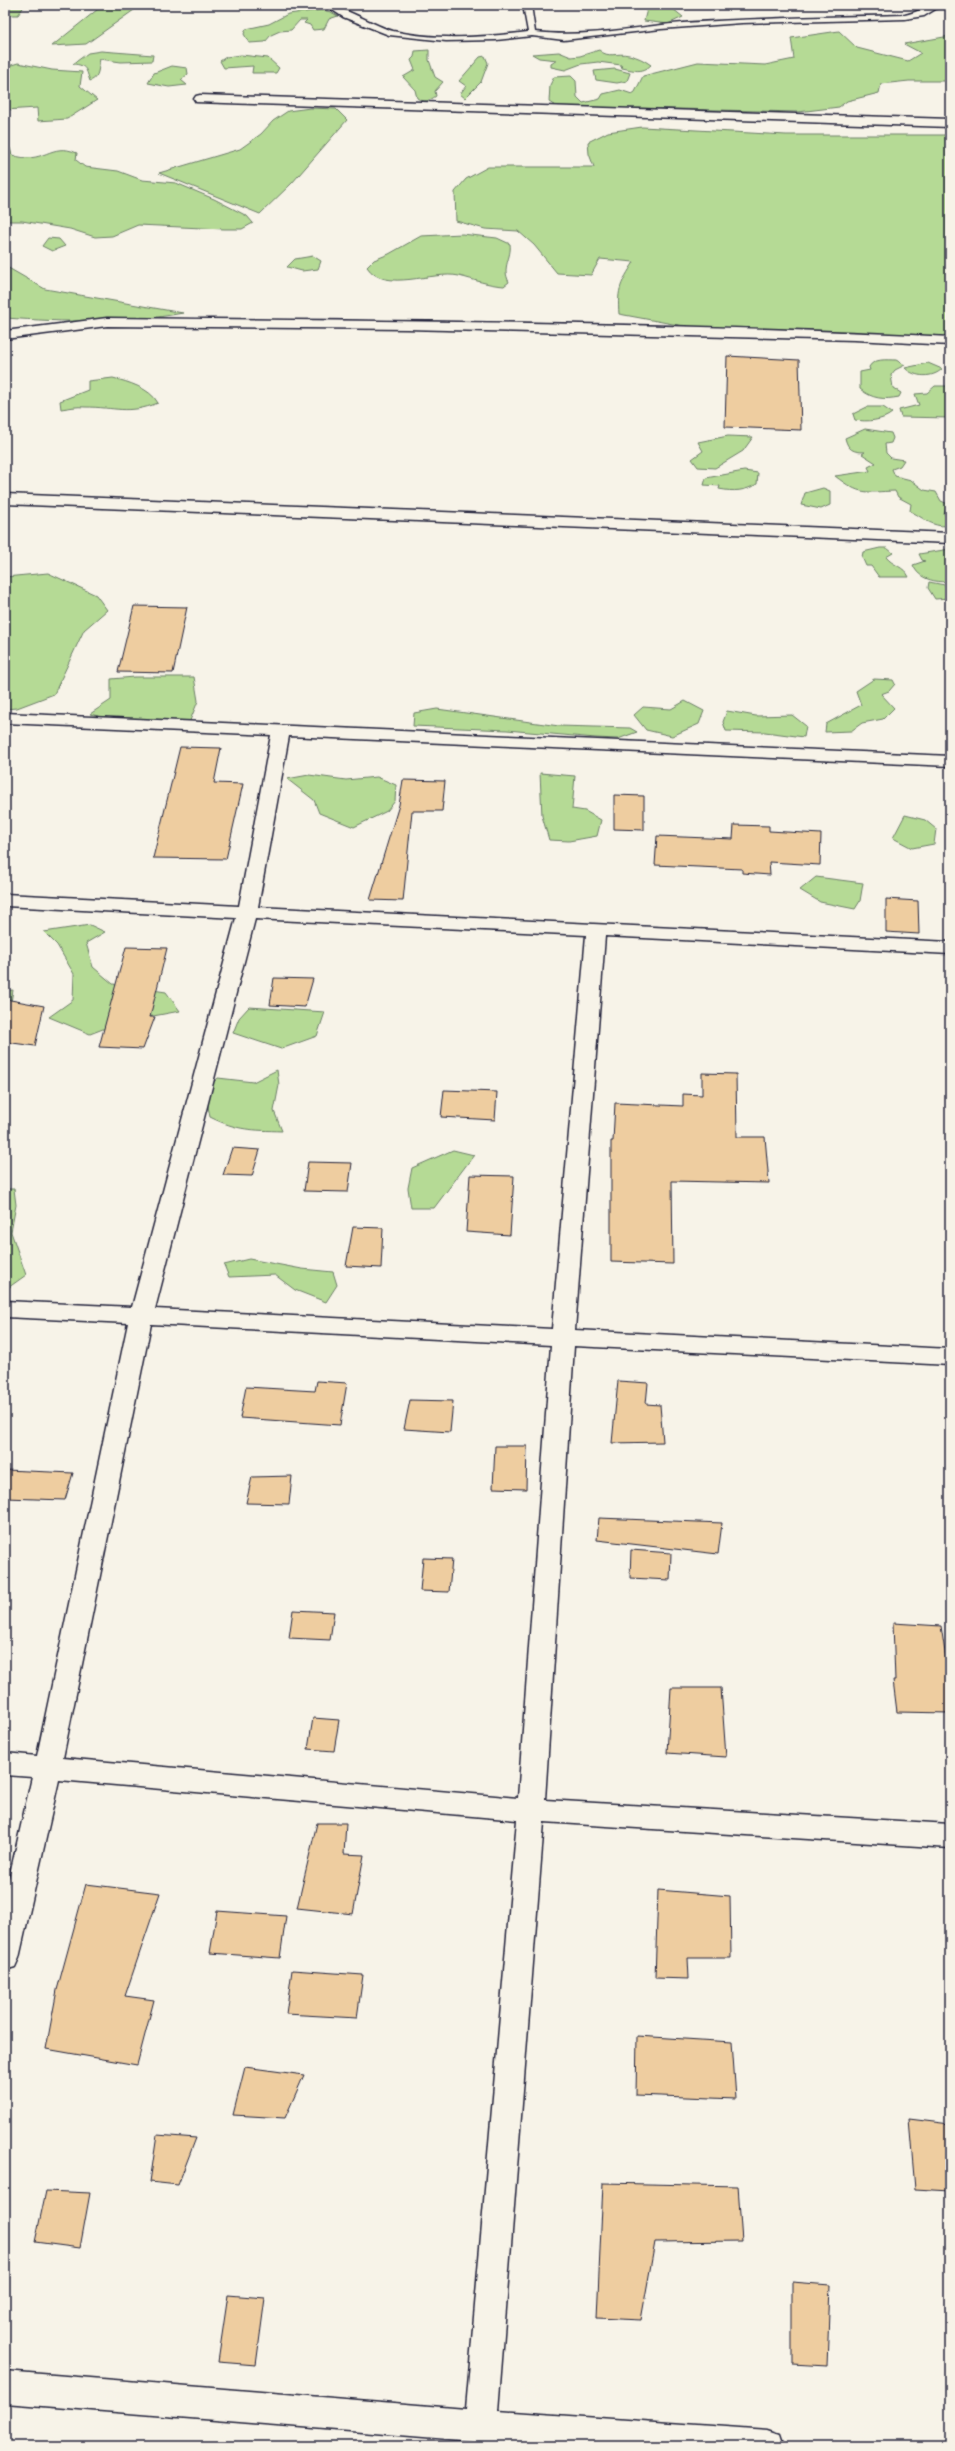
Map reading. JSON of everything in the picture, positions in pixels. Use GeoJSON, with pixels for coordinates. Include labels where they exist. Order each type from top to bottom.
{"type":"FeatureCollection","features":[{"type":"Feature","properties":{"kind":"street"},"geometry":{"type":"LineString","coordinates":[[200,99],[950,122]]}},
{"type":"Feature","properties":{"kind":"street"},"geometry":{"type":"LineString","coordinates":[[5,335],[107,322],[407,325],[855,336],[950,341]]}},
{"type":"Feature","properties":{"kind":"street"},"geometry":{"type":"LineString","coordinates":[[5,499],[950,538]]}},
{"type":"Feature","properties":{"kind":"street"},"geometry":{"type":"LineString","coordinates":[[5,718],[950,761]]}},
{"type":"Feature","properties":{"kind":"street"},"geometry":{"type":"LineString","coordinates":[[5,1958],[48,1767],[141,1317],[247,913],[281,731]]}},
{"type":"Feature","properties":{"kind":"street"},"geometry":{"type":"LineString","coordinates":[[5,900],[950,948]]}},
{"type":"Feature","properties":{"kind":"street"},"geometry":{"type":"LineString","coordinates":[[481,2426],[531,1810],[563,1337],[596,930]]}},
{"type":"Feature","properties":{"kind":"street"},"geometry":{"type":"LineString","coordinates":[[5,1309],[950,1357]]}},
{"type":"Feature","properties":{"kind":"street"},"geometry":{"type":"LineString","coordinates":[[5,1764],[531,1810],[950,1836]]}},
{"type":"Feature","properties":{"kind":"street"},"geometry":{"type":"LineString","coordinates":[[5,2387],[481,2426],[768,2446]]}},
{"type":"Feature","properties":{"kind":"lane"},"geometry":{"type":"LineString","coordinates":[[329,5],[346,16],[392,33],[420,38],[496,38],[532,34],[564,38],[661,27],[742,21],[905,17],[921,14],[938,5]]}},
{"type":"Feature","properties":{"kind":"lane"},"geometry":{"type":"LineString","coordinates":[[527,5],[532,34]]}},
{"type":"Feature","properties":{"kind":"green space"},"geometry":{"type":"Polygon","coordinates":[[[5,5],[25,5],[18,15],[5,15],[5,5]]]}},
{"type":"Feature","properties":{"kind":"green space"},"geometry":{"type":"Polygon","coordinates":[[[103,5],[141,5],[86,44],[52,46],[103,5]]]}},
{"type":"Feature","properties":{"kind":"green space"},"geometry":{"type":"Polygon","coordinates":[[[656,5],[672,5],[673,9],[683,17],[668,24],[644,21],[647,9],[656,5]]]}},
{"type":"Feature","properties":{"kind":"green space"},"geometry":{"type":"Polygon","coordinates":[[[322,10],[331,12],[338,16],[329,19],[324,29],[313,30],[310,25],[304,23],[307,20],[300,20],[291,30],[280,31],[271,35],[265,42],[249,43],[244,34],[246,29],[269,24],[288,14],[322,10]]]}},
{"type":"Feature","properties":{"kind":"green space"},"geometry":{"type":"Polygon","coordinates":[[[839,31],[857,48],[908,61],[921,53],[904,44],[950,36],[950,81],[909,81],[881,84],[879,93],[847,101],[839,107],[798,112],[639,108],[595,110],[557,107],[549,102],[550,85],[554,77],[571,76],[576,81],[577,97],[583,103],[600,99],[603,94],[620,90],[632,94],[635,92],[643,76],[698,62],[765,65],[794,59],[791,38],[839,31]]]}},
{"type":"Feature","properties":{"kind":"green space"},"geometry":{"type":"Polygon","coordinates":[[[429,50],[429,60],[435,77],[443,82],[435,91],[436,96],[424,101],[417,98],[415,90],[403,77],[415,70],[411,60],[414,57],[415,51],[429,50]]]}},
{"type":"Feature","properties":{"kind":"green space"},"geometry":{"type":"Polygon","coordinates":[[[599,50],[609,55],[624,54],[632,56],[651,65],[644,70],[637,71],[622,68],[621,65],[598,62],[581,64],[565,70],[551,67],[551,64],[557,60],[539,58],[532,54],[559,52],[571,57],[580,56],[599,50]]]}},
{"type":"Feature","properties":{"kind":"green space"},"geometry":{"type":"Polygon","coordinates":[[[101,51],[153,55],[152,61],[121,62],[100,59],[97,75],[90,81],[87,71],[83,67],[73,64],[88,53],[101,51]]]}},
{"type":"Feature","properties":{"kind":"green space"},"geometry":{"type":"Polygon","coordinates":[[[241,55],[268,58],[279,68],[276,73],[252,73],[253,66],[224,68],[220,61],[226,57],[241,55]]]}},
{"type":"Feature","properties":{"kind":"green space"},"geometry":{"type":"Polygon","coordinates":[[[485,56],[488,63],[481,82],[465,98],[460,94],[466,86],[459,81],[480,57],[485,56]]]}},
{"type":"Feature","properties":{"kind":"green space"},"geometry":{"type":"Polygon","coordinates":[[[18,63],[52,70],[82,72],[80,86],[97,100],[67,119],[38,121],[37,108],[5,110],[5,67],[18,63]]]}},
{"type":"Feature","properties":{"kind":"green space"},"geometry":{"type":"Polygon","coordinates":[[[172,66],[187,68],[188,74],[181,80],[187,85],[169,87],[148,83],[154,73],[172,66]]]}},
{"type":"Feature","properties":{"kind":"green space"},"geometry":{"type":"Polygon","coordinates":[[[615,69],[630,73],[627,81],[617,83],[596,80],[594,71],[615,69]]]}},
{"type":"Feature","properties":{"kind":"green space"},"geometry":{"type":"Polygon","coordinates":[[[310,108],[336,109],[347,120],[292,183],[260,214],[159,173],[240,149],[261,134],[273,121],[288,111],[310,108]]]}},
{"type":"Feature","properties":{"kind":"green space"},"geometry":{"type":"Polygon","coordinates":[[[642,127],[786,135],[950,135],[950,338],[689,327],[619,314],[619,292],[626,275],[634,262],[600,259],[591,275],[557,273],[534,245],[518,231],[485,229],[456,221],[455,192],[466,179],[488,167],[594,167],[589,154],[588,142],[608,132],[642,127]]]}},
{"type":"Feature","properties":{"kind":"green space"},"geometry":{"type":"Polygon","coordinates":[[[5,148],[10,148],[12,155],[23,158],[32,158],[53,151],[68,150],[77,153],[76,160],[85,167],[118,171],[142,180],[176,183],[214,199],[247,216],[253,223],[242,229],[138,225],[112,236],[95,237],[70,229],[22,221],[5,221],[5,148]]]}},
{"type":"Feature","properties":{"kind":"green space"},"geometry":{"type":"Polygon","coordinates":[[[462,234],[497,238],[510,244],[510,254],[506,267],[509,282],[504,286],[448,275],[397,280],[385,279],[375,275],[367,267],[374,260],[389,254],[421,236],[462,234]]]}},
{"type":"Feature","properties":{"kind":"green space"},"geometry":{"type":"Polygon","coordinates":[[[48,238],[59,239],[65,246],[52,251],[42,246],[48,238]]]}},
{"type":"Feature","properties":{"kind":"green space"},"geometry":{"type":"Polygon","coordinates":[[[313,256],[321,261],[318,269],[302,271],[287,267],[295,259],[313,256]]]}},
{"type":"Feature","properties":{"kind":"green space"},"geometry":{"type":"Polygon","coordinates":[[[5,266],[45,289],[183,313],[139,319],[94,321],[5,318],[5,266]]]}},
{"type":"Feature","properties":{"kind":"green space"},"geometry":{"type":"Polygon","coordinates":[[[896,360],[905,365],[895,370],[891,375],[893,388],[901,393],[899,397],[878,398],[869,395],[860,389],[860,372],[870,370],[869,367],[871,364],[877,361],[896,360]]]}},
{"type":"Feature","properties":{"kind":"green space"},"geometry":{"type":"Polygon","coordinates":[[[928,363],[942,369],[934,374],[924,376],[914,374],[905,368],[928,363]]]}},
{"type":"Feature","properties":{"kind":"green space"},"geometry":{"type":"Polygon","coordinates":[[[113,378],[138,386],[150,393],[158,403],[148,407],[130,410],[96,407],[73,407],[61,409],[60,401],[88,390],[88,381],[113,378]]]}},
{"type":"Feature","properties":{"kind":"green space"},"geometry":{"type":"Polygon","coordinates":[[[935,386],[950,386],[950,418],[901,417],[899,410],[919,405],[915,394],[927,393],[935,386]]]}},
{"type":"Feature","properties":{"kind":"green space"},"geometry":{"type":"Polygon","coordinates":[[[867,407],[883,407],[892,413],[884,418],[874,420],[855,420],[853,414],[867,407]]]}},
{"type":"Feature","properties":{"kind":"green space"},"geometry":{"type":"Polygon","coordinates":[[[865,429],[891,433],[893,438],[891,443],[885,444],[886,453],[891,458],[904,460],[900,466],[892,469],[895,476],[911,480],[924,490],[936,492],[941,501],[948,504],[944,514],[950,519],[950,525],[944,526],[934,524],[910,511],[911,504],[898,497],[895,491],[869,492],[857,490],[835,476],[870,471],[868,467],[876,463],[862,454],[865,452],[857,452],[849,448],[846,442],[845,438],[865,429]]]}},
{"type":"Feature","properties":{"kind":"green space"},"geometry":{"type":"Polygon","coordinates":[[[728,436],[753,437],[743,451],[715,468],[698,467],[692,459],[703,451],[698,442],[728,436]]]}},
{"type":"Feature","properties":{"kind":"green space"},"geometry":{"type":"Polygon","coordinates":[[[744,471],[758,473],[757,484],[748,488],[734,491],[719,489],[720,486],[704,485],[706,478],[744,471]]]}},
{"type":"Feature","properties":{"kind":"green space"},"geometry":{"type":"Polygon","coordinates":[[[823,488],[830,491],[830,505],[821,509],[801,505],[805,493],[823,488]]]}},
{"type":"Feature","properties":{"kind":"green space"},"geometry":{"type":"Polygon","coordinates":[[[887,548],[893,553],[886,557],[904,570],[909,577],[879,577],[871,566],[866,566],[862,557],[863,552],[887,548]]]}},
{"type":"Feature","properties":{"kind":"green space"},"geometry":{"type":"Polygon","coordinates":[[[950,549],[950,582],[933,581],[923,577],[913,565],[925,561],[922,560],[919,554],[950,549]]]}},
{"type":"Feature","properties":{"kind":"green space"},"geometry":{"type":"Polygon","coordinates":[[[48,573],[96,595],[107,610],[84,630],[54,694],[17,708],[5,709],[5,577],[48,573]]]}},
{"type":"Feature","properties":{"kind":"green space"},"geometry":{"type":"Polygon","coordinates":[[[929,582],[950,586],[950,598],[935,599],[928,588],[929,582]]]}},
{"type":"Feature","properties":{"kind":"green space"},"geometry":{"type":"Polygon","coordinates":[[[135,677],[194,677],[198,701],[189,723],[134,725],[90,714],[111,700],[111,679],[135,677]]]}},
{"type":"Feature","properties":{"kind":"green space"},"geometry":{"type":"Polygon","coordinates":[[[874,679],[893,680],[895,684],[889,691],[881,694],[894,708],[883,719],[862,723],[851,731],[825,732],[826,724],[861,705],[856,691],[874,679]]]}},
{"type":"Feature","properties":{"kind":"green space"},"geometry":{"type":"Polygon","coordinates":[[[685,701],[704,711],[699,724],[672,736],[646,730],[634,715],[643,707],[671,709],[685,701]]]}},
{"type":"Feature","properties":{"kind":"green space"},"geometry":{"type":"Polygon","coordinates":[[[437,709],[559,726],[630,728],[637,732],[618,739],[507,730],[413,726],[414,713],[437,709]]]}},
{"type":"Feature","properties":{"kind":"green space"},"geometry":{"type":"Polygon","coordinates":[[[727,711],[756,716],[792,715],[806,726],[804,737],[765,732],[726,731],[723,722],[727,711]]]}},
{"type":"Feature","properties":{"kind":"green space"},"geometry":{"type":"Polygon","coordinates":[[[540,773],[575,776],[572,809],[585,811],[601,820],[597,836],[569,841],[549,840],[542,816],[540,773]]]}},
{"type":"Feature","properties":{"kind":"green space"},"geometry":{"type":"Polygon","coordinates":[[[309,775],[346,780],[377,777],[396,785],[395,801],[387,811],[354,827],[319,813],[314,800],[287,779],[309,775]]]}},
{"type":"Feature","properties":{"kind":"green space"},"geometry":{"type":"Polygon","coordinates":[[[905,815],[925,820],[936,829],[934,844],[912,848],[893,838],[905,815]]]}},
{"type":"Feature","properties":{"kind":"green space"},"geometry":{"type":"Polygon","coordinates":[[[816,877],[863,883],[860,901],[855,909],[820,902],[800,890],[816,877]]]}},
{"type":"Feature","properties":{"kind":"green space"},"geometry":{"type":"Polygon","coordinates":[[[90,925],[105,932],[86,943],[93,967],[113,984],[166,992],[180,1011],[121,1022],[90,1034],[49,1017],[73,1000],[74,974],[57,945],[44,932],[90,925]]]}},
{"type":"Feature","properties":{"kind":"green space"},"geometry":{"type":"Polygon","coordinates":[[[13,990],[9,1015],[5,1092],[5,991],[13,990]]]}},
{"type":"Feature","properties":{"kind":"green space"},"geometry":{"type":"Polygon","coordinates":[[[249,1007],[325,1012],[317,1036],[281,1049],[233,1033],[239,1018],[249,1007]]]}},
{"type":"Feature","properties":{"kind":"green space"},"geometry":{"type":"Polygon","coordinates":[[[277,1070],[279,1085],[274,1111],[282,1131],[245,1129],[220,1122],[210,1117],[207,1101],[208,1087],[218,1078],[253,1082],[277,1070]]]}},
{"type":"Feature","properties":{"kind":"green space"},"geometry":{"type":"Polygon","coordinates":[[[453,1150],[474,1155],[434,1208],[411,1208],[408,1188],[412,1168],[453,1150]]]}},
{"type":"Feature","properties":{"kind":"green space"},"geometry":{"type":"Polygon","coordinates":[[[5,1189],[14,1189],[16,1205],[11,1232],[26,1275],[5,1290],[5,1189]]]}},
{"type":"Feature","properties":{"kind":"green space"},"geometry":{"type":"Polygon","coordinates":[[[249,1259],[302,1269],[333,1272],[337,1285],[326,1302],[295,1290],[275,1275],[229,1277],[224,1265],[249,1259]]]}},
{"type":"Feature","properties":{"kind":"building"},"geometry":{"type":"Polygon","coordinates":[[[727,356],[799,360],[801,430],[725,427],[727,356]]]}},
{"type":"Feature","properties":{"kind":"building"},"geometry":{"type":"Polygon","coordinates":[[[134,606],[187,607],[173,673],[118,672],[134,606]]]}},
{"type":"Feature","properties":{"kind":"building"},"geometry":{"type":"Polygon","coordinates":[[[180,747],[221,748],[214,783],[243,784],[226,859],[153,858],[180,747]]]}},
{"type":"Feature","properties":{"kind":"building"},"geometry":{"type":"Polygon","coordinates":[[[403,780],[445,781],[442,811],[412,811],[403,901],[370,900],[399,805],[403,780]]]}},
{"type":"Feature","properties":{"kind":"building"},"geometry":{"type":"Polygon","coordinates":[[[614,795],[644,796],[644,830],[614,829],[614,795]]]}},
{"type":"Feature","properties":{"kind":"building"},"geometry":{"type":"Polygon","coordinates":[[[734,825],[769,826],[769,831],[821,834],[820,865],[769,862],[770,875],[742,873],[742,869],[655,865],[657,836],[733,839],[734,825]]]}},
{"type":"Feature","properties":{"kind":"building"},"geometry":{"type":"Polygon","coordinates":[[[886,899],[918,901],[919,934],[886,932],[886,899]]]}},
{"type":"Feature","properties":{"kind":"building"},"geometry":{"type":"Polygon","coordinates":[[[126,947],[167,948],[150,1017],[155,1017],[143,1049],[99,1047],[126,947]]]}},
{"type":"Feature","properties":{"kind":"building"},"geometry":{"type":"Polygon","coordinates":[[[274,978],[313,979],[305,1007],[270,1005],[274,978]]]}},
{"type":"Feature","properties":{"kind":"building"},"geometry":{"type":"Polygon","coordinates":[[[5,999],[44,1006],[35,1046],[5,1042],[5,999]]]}},
{"type":"Feature","properties":{"kind":"building"},"geometry":{"type":"Polygon","coordinates":[[[702,1073],[736,1074],[737,1137],[765,1137],[769,1183],[672,1181],[673,1264],[611,1262],[611,1141],[613,1141],[615,1103],[683,1106],[683,1094],[702,1095],[702,1073]]]}},
{"type":"Feature","properties":{"kind":"building"},"geometry":{"type":"Polygon","coordinates":[[[444,1090],[497,1092],[495,1120],[441,1117],[444,1090]]]}},
{"type":"Feature","properties":{"kind":"building"},"geometry":{"type":"Polygon","coordinates":[[[232,1148],[260,1150],[252,1176],[223,1175],[232,1148]]]}},
{"type":"Feature","properties":{"kind":"building"},"geometry":{"type":"Polygon","coordinates":[[[308,1162],[352,1163],[348,1192],[304,1191],[308,1162]]]}},
{"type":"Feature","properties":{"kind":"building"},"geometry":{"type":"Polygon","coordinates":[[[470,1175],[514,1176],[510,1235],[466,1232],[470,1175]]]}},
{"type":"Feature","properties":{"kind":"building"},"geometry":{"type":"Polygon","coordinates":[[[353,1227],[383,1228],[381,1268],[346,1266],[353,1227]]]}},
{"type":"Feature","properties":{"kind":"building"},"geometry":{"type":"Polygon","coordinates":[[[317,1381],[347,1383],[340,1425],[240,1418],[246,1387],[315,1391],[317,1381]]]}},
{"type":"Feature","properties":{"kind":"building"},"geometry":{"type":"Polygon","coordinates":[[[618,1381],[648,1383],[646,1404],[660,1405],[663,1442],[612,1443],[618,1381]]]}},
{"type":"Feature","properties":{"kind":"building"},"geometry":{"type":"Polygon","coordinates":[[[410,1400],[453,1401],[450,1432],[404,1429],[410,1400]]]}},
{"type":"Feature","properties":{"kind":"building"},"geometry":{"type":"Polygon","coordinates":[[[495,1446],[527,1446],[526,1489],[493,1488],[495,1446]]]}},
{"type":"Feature","properties":{"kind":"building"},"geometry":{"type":"Polygon","coordinates":[[[5,1470],[73,1473],[65,1500],[5,1498],[5,1470]]]}},
{"type":"Feature","properties":{"kind":"building"},"geometry":{"type":"Polygon","coordinates":[[[292,1476],[289,1504],[246,1503],[252,1477],[292,1476]]]}},
{"type":"Feature","properties":{"kind":"building"},"geometry":{"type":"Polygon","coordinates":[[[599,1518],[722,1523],[718,1554],[597,1540],[599,1518]]]}},
{"type":"Feature","properties":{"kind":"building"},"geometry":{"type":"Polygon","coordinates":[[[631,1550],[671,1553],[670,1580],[630,1578],[631,1550]]]}},
{"type":"Feature","properties":{"kind":"building"},"geometry":{"type":"Polygon","coordinates":[[[423,1558],[452,1559],[449,1592],[420,1591],[423,1558]]]}},
{"type":"Feature","properties":{"kind":"building"},"geometry":{"type":"Polygon","coordinates":[[[293,1610],[334,1612],[330,1640],[289,1638],[293,1610]]]}},
{"type":"Feature","properties":{"kind":"building"},"geometry":{"type":"Polygon","coordinates":[[[893,1623],[941,1626],[950,1685],[950,1713],[897,1712],[893,1680],[895,1680],[893,1623]]]}},
{"type":"Feature","properties":{"kind":"building"},"geometry":{"type":"Polygon","coordinates":[[[671,1688],[721,1688],[726,1757],[667,1753],[671,1688]]]}},
{"type":"Feature","properties":{"kind":"building"},"geometry":{"type":"Polygon","coordinates":[[[313,1718],[339,1720],[334,1751],[308,1749],[313,1718]]]}},
{"type":"Feature","properties":{"kind":"building"},"geometry":{"type":"Polygon","coordinates":[[[317,1823],[346,1823],[344,1854],[364,1855],[353,1914],[297,1908],[317,1823]]]}},
{"type":"Feature","properties":{"kind":"building"},"geometry":{"type":"Polygon","coordinates":[[[86,1884],[160,1893],[125,1996],[154,2000],[137,2065],[46,2049],[57,1990],[86,1884]]]}},
{"type":"Feature","properties":{"kind":"building"},"geometry":{"type":"Polygon","coordinates":[[[658,1890],[730,1896],[731,1958],[688,1958],[689,1979],[655,1978],[658,1890]]]}},
{"type":"Feature","properties":{"kind":"building"},"geometry":{"type":"Polygon","coordinates":[[[217,1911],[286,1916],[280,1958],[210,1953],[217,1911]]]}},
{"type":"Feature","properties":{"kind":"building"},"geometry":{"type":"Polygon","coordinates":[[[292,1970],[363,1975],[357,2018],[286,2014],[292,1970]]]}},
{"type":"Feature","properties":{"kind":"building"},"geometry":{"type":"Polygon","coordinates":[[[637,2036],[732,2042],[736,2099],[636,2095],[637,2036]]]}},
{"type":"Feature","properties":{"kind":"building"},"geometry":{"type":"Polygon","coordinates":[[[245,2067],[304,2075],[285,2118],[233,2115],[245,2067]]]}},
{"type":"Feature","properties":{"kind":"building"},"geometry":{"type":"Polygon","coordinates":[[[909,2119],[950,2124],[950,2191],[915,2189],[909,2119]]]}},
{"type":"Feature","properties":{"kind":"building"},"geometry":{"type":"Polygon","coordinates":[[[157,2135],[196,2138],[178,2185],[150,2182],[157,2135]]]}},
{"type":"Feature","properties":{"kind":"building"},"geometry":{"type":"Polygon","coordinates":[[[603,2183],[738,2186],[742,2241],[655,2242],[641,2320],[597,2318],[603,2183]]]}},
{"type":"Feature","properties":{"kind":"building"},"geometry":{"type":"Polygon","coordinates":[[[46,2191],[90,2193],[80,2248],[35,2242],[46,2191]]]}},
{"type":"Feature","properties":{"kind":"building"},"geometry":{"type":"Polygon","coordinates":[[[792,2282],[830,2285],[827,2366],[792,2364],[792,2282]]]}},
{"type":"Feature","properties":{"kind":"building"},"geometry":{"type":"Polygon","coordinates":[[[228,2295],[265,2298],[256,2365],[218,2362],[228,2295]]]}}]}
